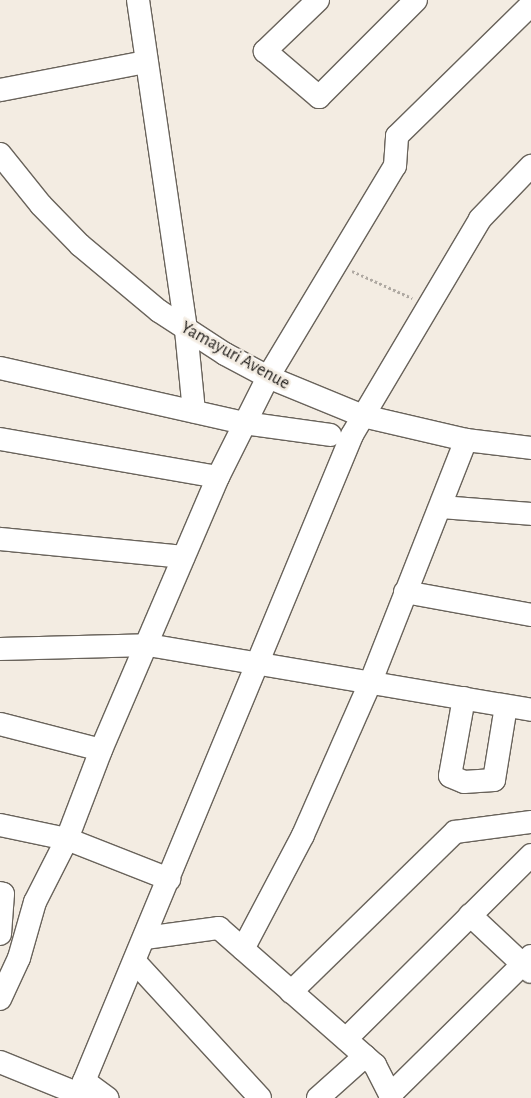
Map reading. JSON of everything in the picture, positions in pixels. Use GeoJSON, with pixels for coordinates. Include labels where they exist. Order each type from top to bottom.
{"type":"FeatureCollection","features":[{"type":"Feature","properties":{"kind":"street"},"geometry":{"type":"LineString","coordinates":[[138,0],[186,330],[194,412]]}},
{"type":"Feature","properties":{"kind":"street"},"geometry":{"type":"LineString","coordinates":[[318,0],[265,51],[319,97],[416,0]]}},
{"type":"Feature","properties":{"kind":"street"},"geometry":{"type":"LineString","coordinates":[[0,999],[10,957],[67,839],[101,750],[148,645],[183,557],[218,477],[268,378],[394,166],[397,136],[531,5]]}},
{"type":"Feature","properties":{"kind":"street"},"geometry":{"type":"LineString","coordinates":[[0,90],[146,62]]}},
{"type":"Feature","properties":{"kind":"street","name":"Yamayuri Avenue"},"geometry":{"type":"LineString","coordinates":[[0,154],[41,205],[80,246],[186,330],[268,378],[363,416],[466,440],[531,448]]}},
{"type":"Feature","properties":{"kind":"street"},"geometry":{"type":"LineString","coordinates":[[80,1091],[136,963],[169,879],[363,416],[480,219],[531,166]]}},
{"type":"Feature","properties":{"kind":"street"},"geometry":{"type":"LineString","coordinates":[[0,368],[244,423],[330,435]]}},
{"type":"Feature","properties":{"kind":"street"},"geometry":{"type":"LineString","coordinates":[[0,439],[218,477]]}},
{"type":"Feature","properties":{"kind":"street"},"geometry":{"type":"LineString","coordinates":[[243,949],[303,835],[371,681],[466,440]]}},
{"type":"Feature","properties":{"kind":"street"},"geometry":{"type":"LineString","coordinates":[[441,507],[531,514]]}},
{"type":"Feature","properties":{"kind":"street"},"geometry":{"type":"LineString","coordinates":[[0,539],[183,557]]}},
{"type":"Feature","properties":{"kind":"street"},"geometry":{"type":"LineString","coordinates":[[405,592],[531,615]]}},
{"type":"Feature","properties":{"kind":"street"},"geometry":{"type":"LineString","coordinates":[[0,648],[148,645],[260,662],[531,710]]}},
{"type":"Feature","properties":{"kind":"street"},"geometry":{"type":"LineString","coordinates":[[464,698],[450,776],[464,782],[494,780],[506,706]]}},
{"type":"Feature","properties":{"kind":"street"},"geometry":{"type":"LineString","coordinates":[[0,724],[101,750]]}},
{"type":"Feature","properties":{"kind":"street"},"geometry":{"type":"LineString","coordinates":[[292,992],[455,832],[531,822]]}},
{"type":"Feature","properties":{"kind":"street"},"geometry":{"type":"LineString","coordinates":[[0,825],[67,839],[169,879]]}},
{"type":"Feature","properties":{"kind":"street"},"geometry":{"type":"LineString","coordinates":[[346,1039],[531,855]]}},
{"type":"Feature","properties":{"kind":"street"},"geometry":{"type":"LineString","coordinates":[[0,893],[3,894],[0,934]]}},
{"type":"Feature","properties":{"kind":"street"},"geometry":{"type":"LineString","coordinates":[[146,938],[219,928],[376,1065],[391,1096],[528,964],[470,915]]}},
{"type":"Feature","properties":{"kind":"street"},"geometry":{"type":"LineString","coordinates":[[136,963],[260,1098]]}},
{"type":"Feature","properties":{"kind":"street"},"geometry":{"type":"LineString","coordinates":[[318,1098],[365,1056]]}},
{"type":"Feature","properties":{"kind":"street"},"geometry":{"type":"LineString","coordinates":[[0,1062],[80,1091],[107,1098]]}},
{"type":"Feature","properties":{"kind":"path"},"geometry":{"type":"LineString","coordinates":[[336,263],[428,306]]}}]}
